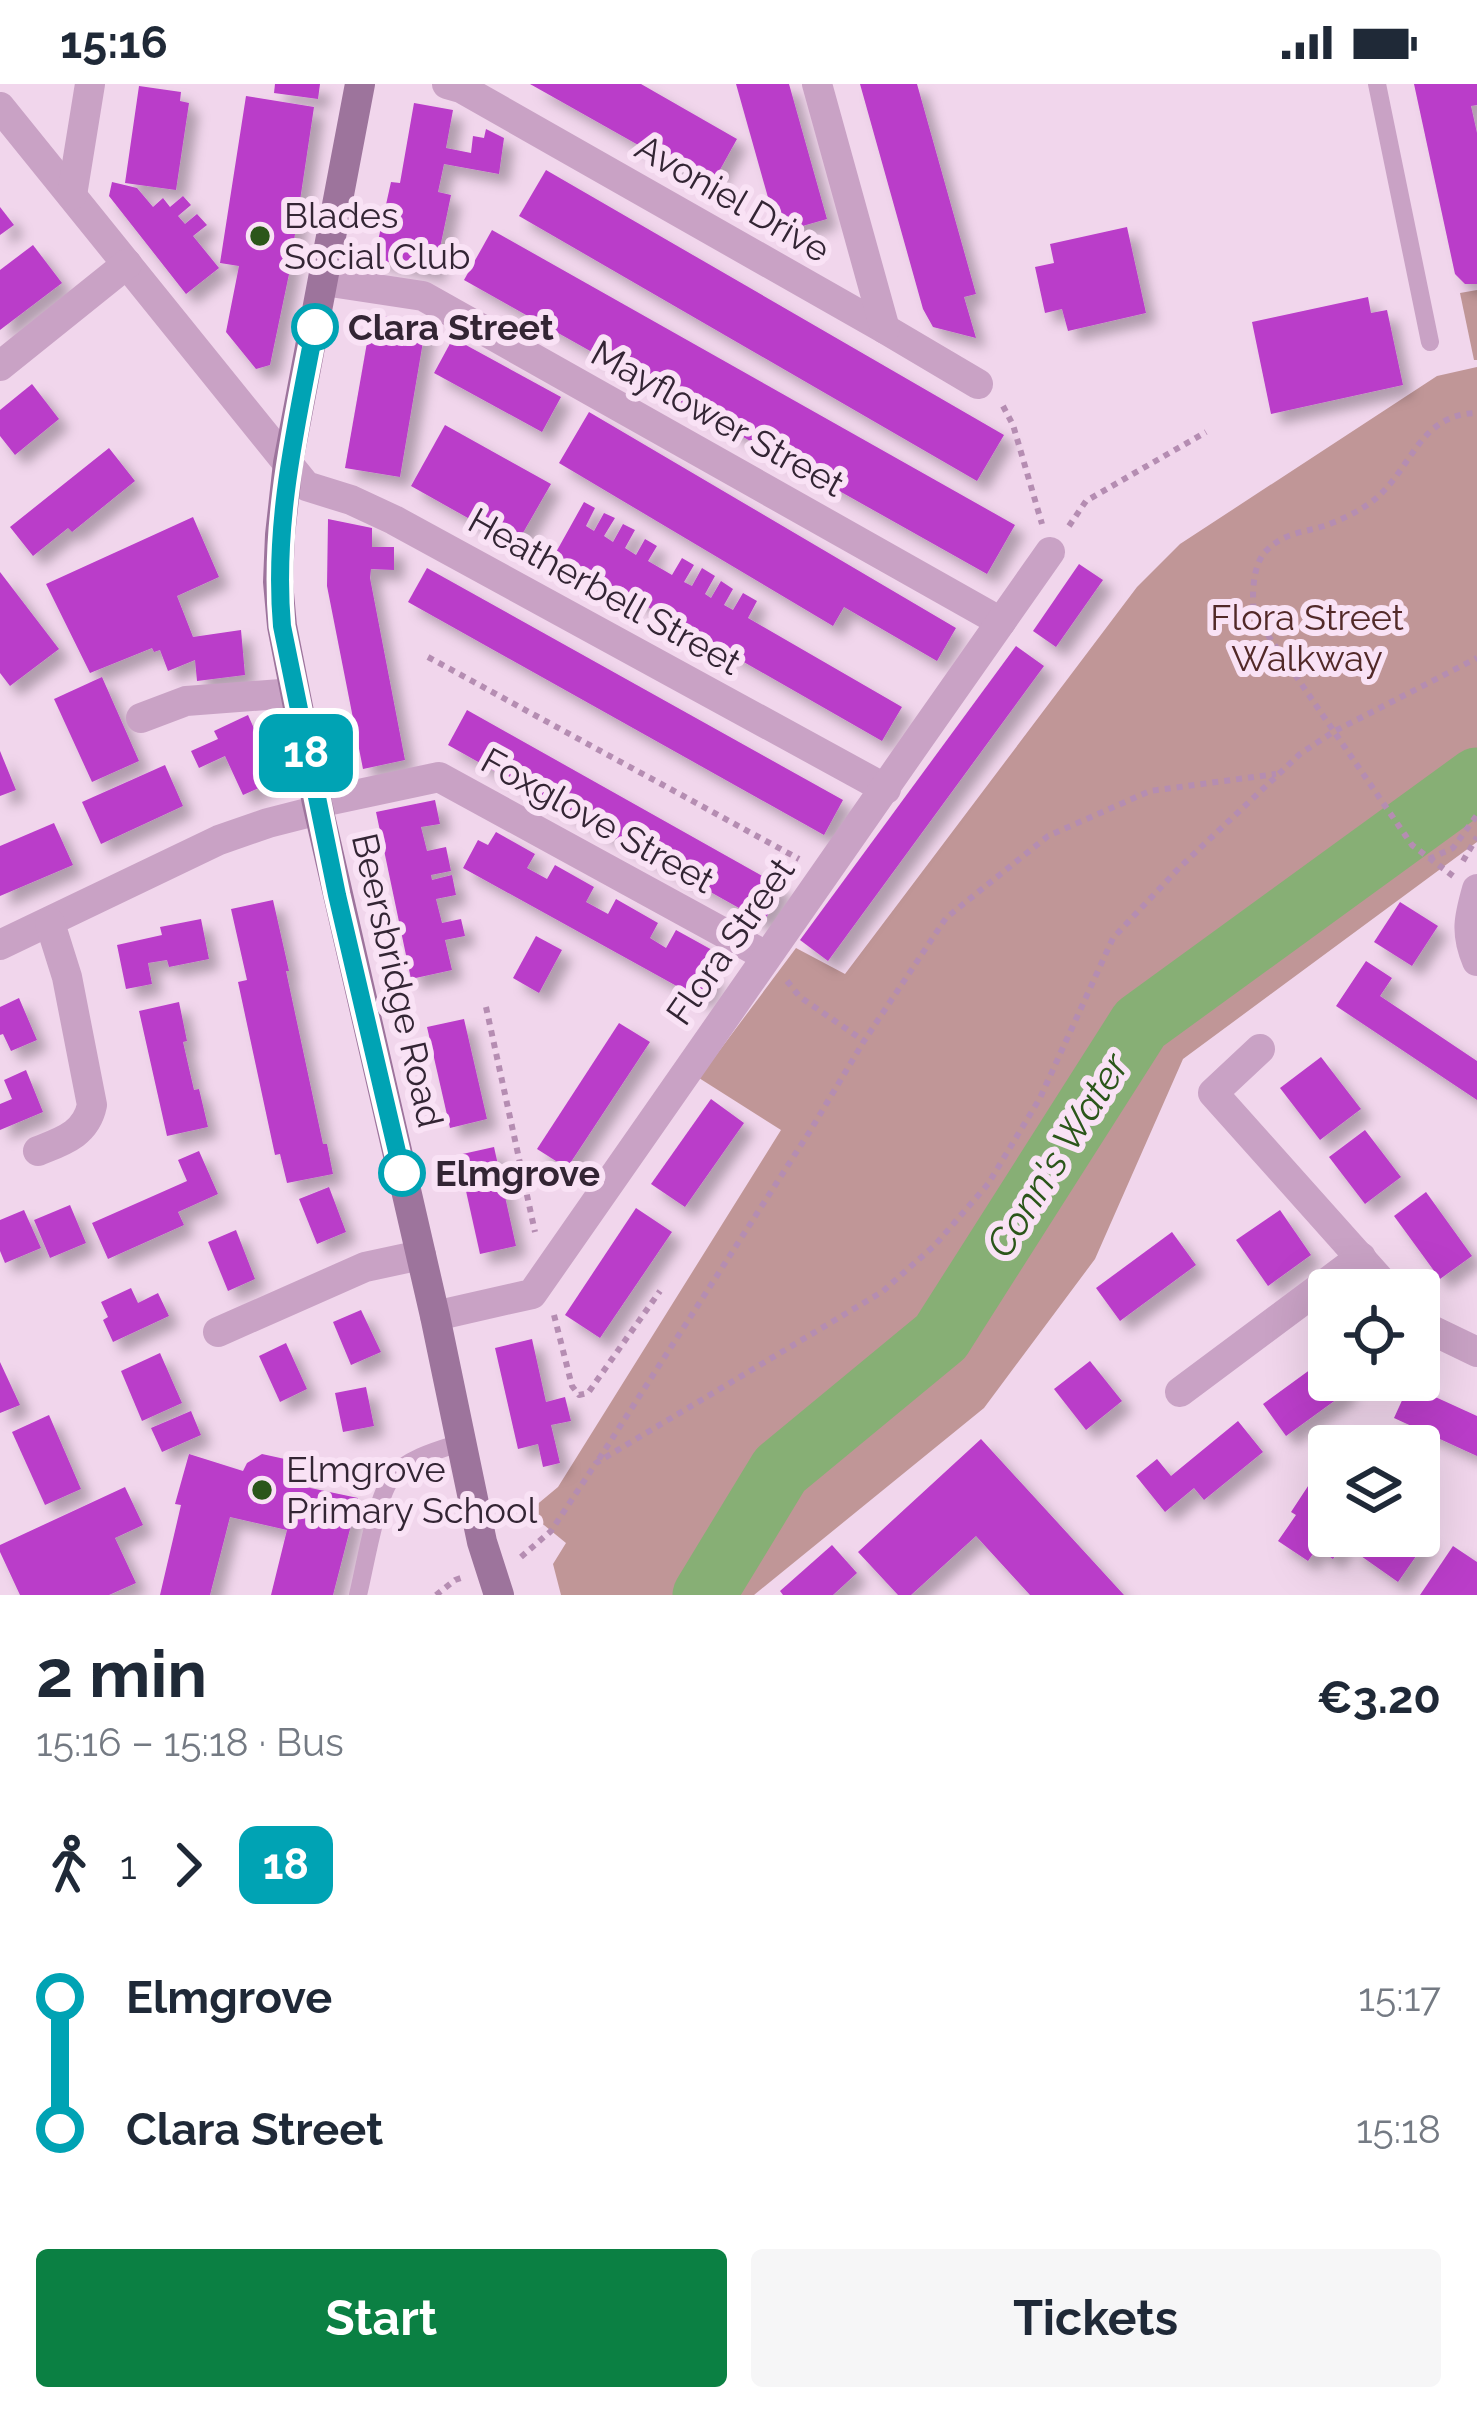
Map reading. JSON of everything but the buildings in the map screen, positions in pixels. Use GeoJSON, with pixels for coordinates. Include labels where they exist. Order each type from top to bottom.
{"type":"FeatureCollection","features":[{"type":"Feature","properties":{"kind":"main road","name":"Beersbridge Road"},"geometry":{"type":"LineString","coordinates":[[359,84],[288,463],[278,581],[282,626],[485,1556],[499,1595]]}},
{"type":"Feature","properties":{"kind":"street"},"geometry":{"type":"LineString","coordinates":[[72,195],[90,84]]}},
{"type":"Feature","properties":{"kind":"street","name":"Avoniel Drive"},"geometry":{"type":"LineString","coordinates":[[447,84],[978,384]]}},
{"type":"Feature","properties":{"kind":"street"},"geometry":{"type":"LineString","coordinates":[[818,84],[885,329]]}},
{"type":"Feature","properties":{"kind":"street"},"geometry":{"type":"LineString","coordinates":[[0,107],[288,463]]}},
{"type":"Feature","properties":{"kind":"street"},"geometry":{"type":"LineString","coordinates":[[0,367],[127,264]]}},
{"type":"Feature","properties":{"kind":"street","name":"Mayflower Street"},"geometry":{"type":"LineString","coordinates":[[323,281],[423,296],[1000,622]]}},
{"type":"Feature","properties":{"kind":"street","name":"Heatherbell Street"},"geometry":{"type":"LineString","coordinates":[[288,463],[306,486],[394,520],[886,789]]}},
{"type":"Feature","properties":{"kind":"street","name":"Flora Street"},"geometry":{"type":"LineString","coordinates":[[435,1316],[532,1294],[1050,552]]}},
{"type":"Feature","properties":{"kind":"street"},"geometry":{"type":"LineString","coordinates":[[141,718],[186,701],[294,693]]}},
{"type":"Feature","properties":{"kind":"street","name":"Foxglove Street"},"geometry":{"type":"LineString","coordinates":[[0,945],[219,840],[318,807],[439,777],[766,956]]}},
{"type":"Feature","properties":{"kind":"street"},"geometry":{"type":"LineString","coordinates":[[1477,889],[1469,942],[1477,961]]}},
{"type":"Feature","properties":{"kind":"street"},"geometry":{"type":"LineString","coordinates":[[38,1151],[76,1133],[88,1120],[92,1105],[68,977],[50,922]]}},
{"type":"Feature","properties":{"kind":"street"},"geometry":{"type":"LineString","coordinates":[[1260,1049],[1214,1093],[1371,1269]]}},
{"type":"Feature","properties":{"kind":"street"},"geometry":{"type":"LineString","coordinates":[[218,1332],[365,1267],[421,1255]]}},
{"type":"Feature","properties":{"kind":"street"},"geometry":{"type":"LineString","coordinates":[[1180,1392],[1361,1257]]}},
{"type":"Feature","properties":{"kind":"street"},"geometry":{"type":"LineString","coordinates":[[1440,1334],[1477,1352]]}},
{"type":"Feature","properties":{"kind":"lane"},"geometry":{"type":"LineString","coordinates":[[1377,84],[1430,342]]}},
{"type":"Feature","properties":{"kind":"lane"},"geometry":{"type":"LineString","coordinates":[[358,1595],[385,1490],[394,1473],[460,1443]]}},
{"type":"Feature","properties":{"kind":"path"},"geometry":{"type":"LineString","coordinates":[[978,384],[1001,402],[1013,425],[1050,552]]}},
{"type":"Feature","properties":{"kind":"path"},"geometry":{"type":"LineString","coordinates":[[1444,871],[1412,845],[1333,732],[1254,615],[1251,593],[1262,555],[1290,532],[1327,525],[1373,500],[1406,464],[1421,438],[1442,419],[1477,413]]}},
{"type":"Feature","properties":{"kind":"path"},"geometry":{"type":"LineString","coordinates":[[1050,552],[1087,501],[1206,432]]}},
{"type":"Feature","properties":{"kind":"path"},"geometry":{"type":"LineString","coordinates":[[428,657],[825,873]]}},
{"type":"Feature","properties":{"kind":"path"},"geometry":{"type":"LineString","coordinates":[[596,1463],[882,1292],[935,1245],[988,1184],[1040,1098],[1113,938],[1180,867],[1300,754],[1333,732],[1477,658]]}},
{"type":"Feature","properties":{"kind":"path"},"geometry":{"type":"LineString","coordinates":[[523,1556],[551,1532],[946,918],[1048,836],[1150,791],[1280,773]]}},
{"type":"Feature","properties":{"kind":"path"},"geometry":{"type":"LineString","coordinates":[[1429,859],[1453,848],[1477,815]]}},
{"type":"Feature","properties":{"kind":"path"},"geometry":{"type":"LineString","coordinates":[[766,956],[800,997],[864,1041]]}},
{"type":"Feature","properties":{"kind":"path"},"geometry":{"type":"LineString","coordinates":[[486,1007],[544,1276]]}},
{"type":"Feature","properties":{"kind":"path"},"geometry":{"type":"LineString","coordinates":[[560,1337],[572,1386],[579,1396],[588,1393],[660,1291]]}},
{"type":"Feature","properties":{"kind":"path"},"geometry":{"type":"LineString","coordinates":[[436,1595],[454,1580]]}},
{"type":"Feature","properties":{"kind":"green space"},"geometry":{"type":"Polygon","coordinates":[[[1477,290],[1477,360],[1474,360],[1460,293],[1477,290]]]}},
{"type":"Feature","properties":{"kind":"green space","name":"Flora Street Walkway"},"geometry":{"type":"Polygon","coordinates":[[[1477,367],[1477,842],[1183,1059],[1095,1259],[984,1408],[754,1595],[561,1595],[553,1564],[566,1543],[528,1512],[558,1487],[781,1130],[699,1078],[796,948],[845,974],[1137,587],[1180,544],[1437,376],[1477,367]]]}},
{"type":"Feature","properties":{"kind":"waterway","name":"Conn's Water"},"geometry":{"type":"LineString","coordinates":[[704,1595],[780,1470],[941,1337],[1140,1024],[1477,779]]}},
{"type":"Feature","properties":{"kind":"bus line","name":"18"},"geometry":{"type":"LineString","coordinates":[[315,327],[288,463],[280,535],[282,626],[337,895],[402,1173]]}},
{"type":"Feature","properties":{"kind":"place","name":"Blades Social Club"},"geometry":{"type":"Point","coordinates":[260,236]}},
{"type":"Feature","properties":{"kind":"place","name":"Clara Street"},"geometry":{"type":"Point","coordinates":[315,327]}},
{"type":"Feature","properties":{"kind":"place","name":"Elmgrove"},"geometry":{"type":"Point","coordinates":[402,1173]}},
{"type":"Feature","properties":{"kind":"place","name":"Elmgrove Primary School"},"geometry":{"type":"Point","coordinates":[262,1490]}}]}
